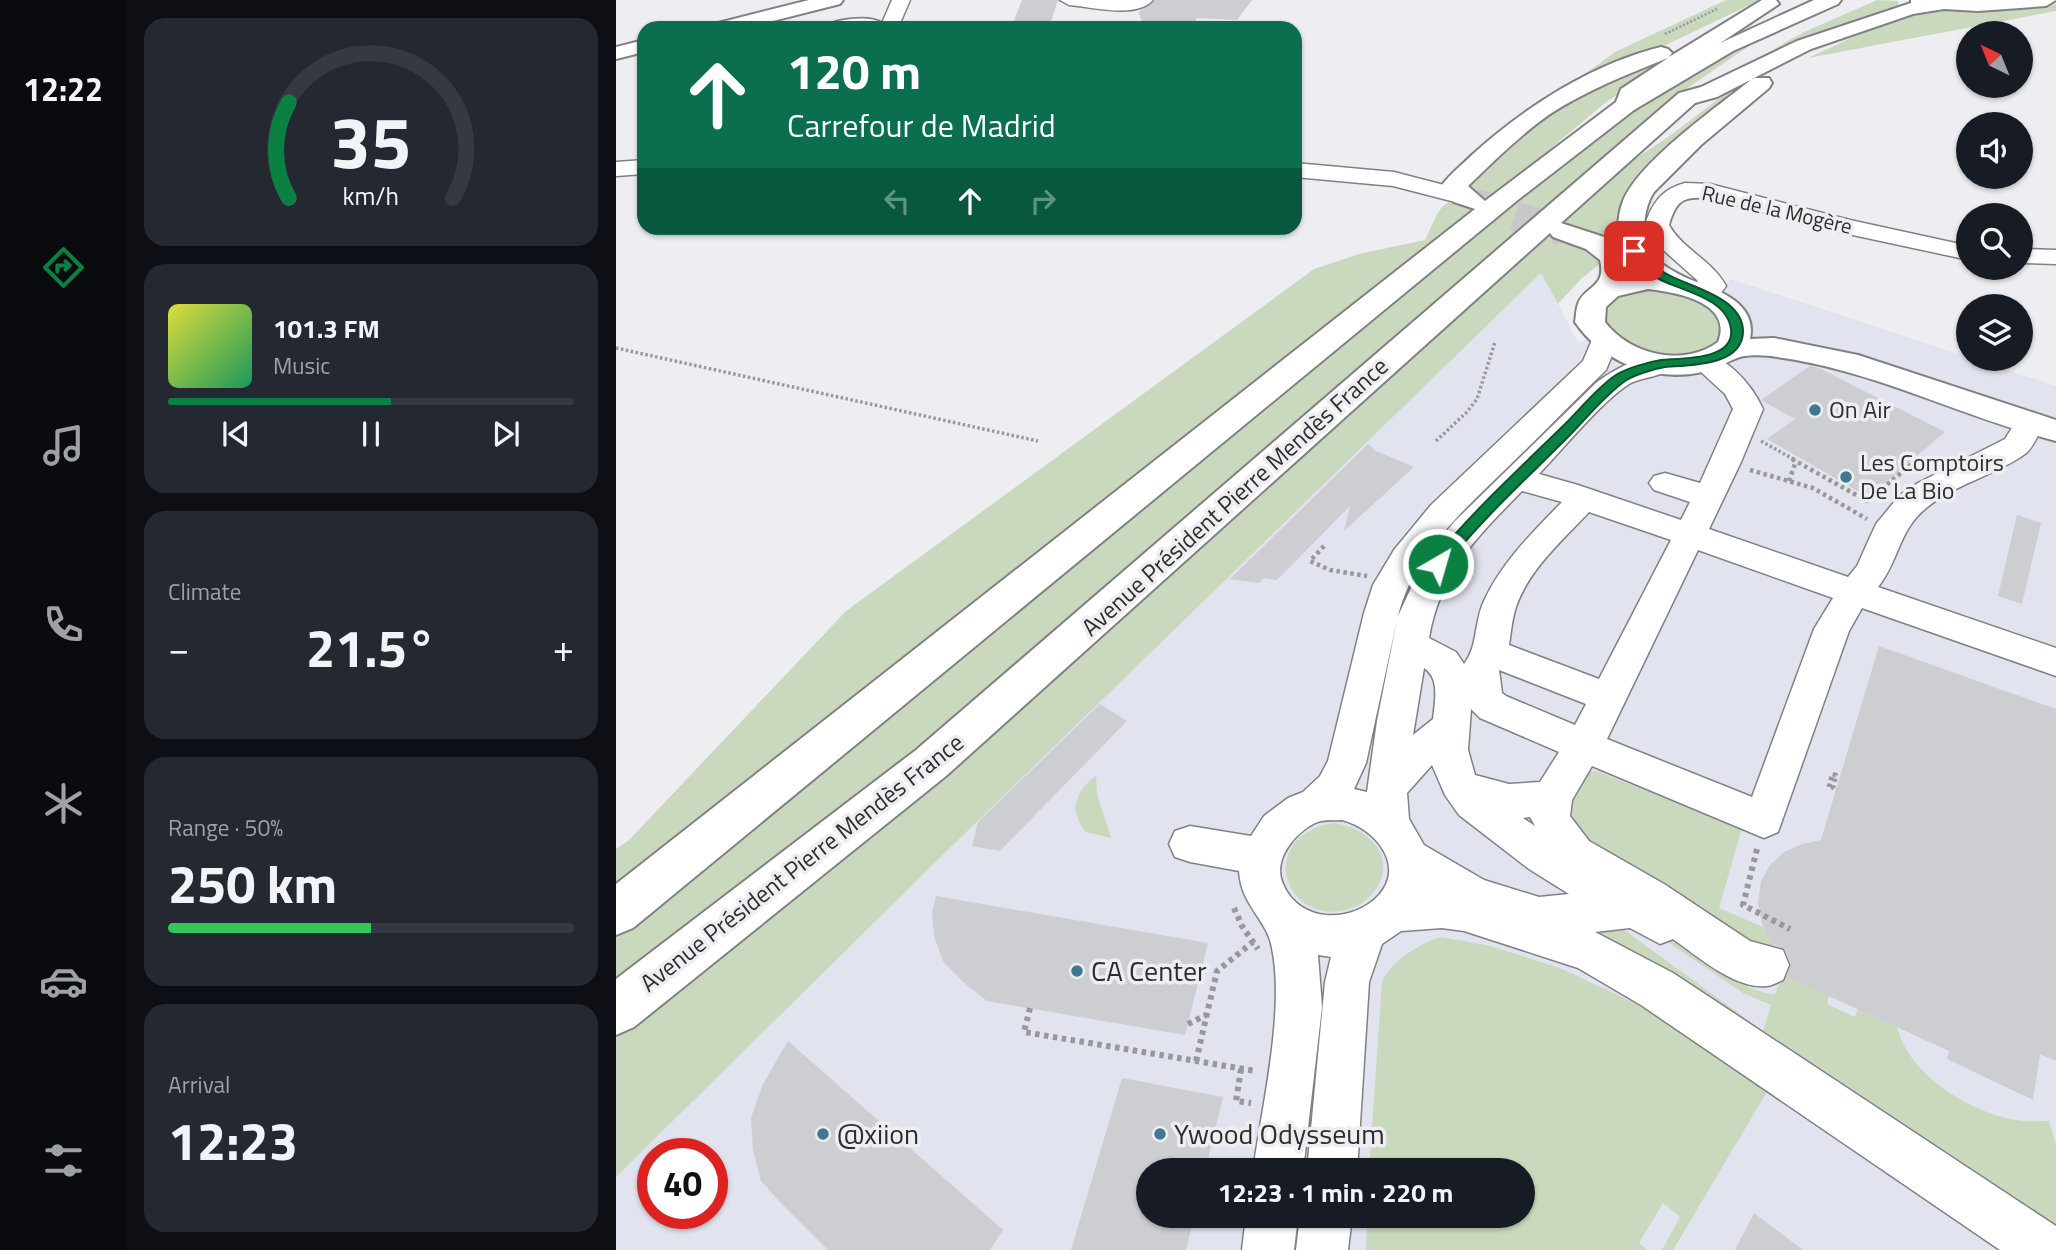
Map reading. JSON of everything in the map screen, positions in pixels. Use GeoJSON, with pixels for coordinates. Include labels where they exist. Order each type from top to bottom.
{"type":"FeatureCollection","features":[{"type":"Feature","properties":{"kind":"main road"},"geometry":{"type":"LineString","coordinates":[[749,21],[833,0]]}},
{"type":"Feature","properties":{"kind":"main road"},"geometry":{"type":"LineString","coordinates":[[1914,0],[1943,4],[2000,5],[2046,0]]}},
{"type":"Feature","properties":{"kind":"main road"},"geometry":{"type":"LineString","coordinates":[[1626,105],[1629,94],[1689,52],[1773,2]]}},
{"type":"Feature","properties":{"kind":"main road"},"geometry":{"type":"LineString","coordinates":[[1464,195],[1501,141],[1552,103],[1606,74],[1773,2]]}},
{"type":"Feature","properties":{"kind":"main road","name":"Avenue Président Pierre Mendès France"},"geometry":{"type":"LineString","coordinates":[[616,913],[1510,194],[1626,105],[1703,58],[1775,22],[1838,3]]}},
{"type":"Feature","properties":{"kind":"main road","name":"Avenue Président Pierre Mendès France"},"geometry":{"type":"LineString","coordinates":[[616,1010],[931,763],[1687,98],[1759,45],[1838,3]]}},
{"type":"Feature","properties":{"kind":"main road"},"geometry":{"type":"LineString","coordinates":[[1687,98],[1709,92],[1756,66],[1804,45],[1909,9],[1943,4]]}},
{"type":"Feature","properties":{"kind":"main road"},"geometry":{"type":"LineString","coordinates":[[1716,355],[1735,339],[1737,328],[1732,316],[1726,308],[1643,262],[1634,251],[1632,226],[1636,200],[1650,180],[1776,70],[1833,37]]}},
{"type":"Feature","properties":{"kind":"main road"},"geometry":{"type":"LineString","coordinates":[[616,53],[637,48]]}},
{"type":"Feature","properties":{"kind":"main road"},"geometry":{"type":"LineString","coordinates":[[1562,231],[1592,242],[1604,249],[1613,259],[1616,269],[1608,290]]}},
{"type":"Feature","properties":{"kind":"main road"},"geometry":{"type":"LineString","coordinates":[[1691,289],[1648,281],[1608,290],[1598,296],[1589,313],[1595,332],[1619,351],[1660,364],[1774,347],[1847,361],[2047,422]]}},
{"type":"Feature","properties":{"kind":"main road"},"geometry":{"type":"LineString","coordinates":[[1732,316],[1778,331],[1880,354],[2047,422]]}},
{"type":"Feature","properties":{"kind":"street"},"geometry":{"type":"LineString","coordinates":[[880,21],[886,5],[883,0]]}},
{"type":"Feature","properties":{"kind":"street"},"geometry":{"type":"LineString","coordinates":[[883,21],[901,0]]}},
{"type":"Feature","properties":{"kind":"street"},"geometry":{"type":"LineString","coordinates":[[1069,0],[1133,5],[1144,0]]}},
{"type":"Feature","properties":{"kind":"street"},"geometry":{"type":"LineString","coordinates":[[616,169],[637,168]]}},
{"type":"Feature","properties":{"kind":"street"},"geometry":{"type":"LineString","coordinates":[[1302,170],[1353,174],[1464,195]]}},
{"type":"Feature","properties":{"kind":"street","name":"Rue de la Mogère"},"geometry":{"type":"LineString","coordinates":[[1691,289],[1713,286],[1710,276],[1674,250],[1661,235],[1657,225],[1661,209],[1670,198],[1685,190],[1710,191],[1848,227],[1956,250]]}},
{"type":"Feature","properties":{"kind":"street"},"geometry":{"type":"LineString","coordinates":[[2033,256],[2056,257]]}},
{"type":"Feature","properties":{"kind":"street"},"geometry":{"type":"LineString","coordinates":[[1315,806],[1334,788],[1347,763],[1381,613],[1390,586],[1406,558],[1442,513],[1596,364],[1604,341]]}},
{"type":"Feature","properties":{"kind":"street"},"geometry":{"type":"LineString","coordinates":[[1627,618],[1626,608],[1630,599],[1680,530],[1734,465],[1748,409],[1743,394],[1716,355]]}},
{"type":"Feature","properties":{"kind":"street"},"geometry":{"type":"LineString","coordinates":[[1333,1158],[1347,982],[1354,955],[1404,896],[1409,877],[1395,824],[1395,721],[1415,616],[1438,564],[1465,530],[1606,389],[1621,377],[1660,364]]}},
{"type":"Feature","properties":{"kind":"street"},"geometry":{"type":"LineString","coordinates":[[1465,713],[1584,746],[1764,820],[1832,629],[1855,591],[1871,572],[1887,532],[1912,503],[1949,478],[2015,446],[2047,422]]}},
{"type":"Feature","properties":{"kind":"street"},"geometry":{"type":"LineString","coordinates":[[1518,478],[1536,486],[1565,491],[1582,500],[1680,530],[2056,662]]}},
{"type":"Feature","properties":{"kind":"street"},"geometry":{"type":"LineString","coordinates":[[1665,483],[1708,497]]}},
{"type":"Feature","properties":{"kind":"street"},"geometry":{"type":"LineString","coordinates":[[1395,824],[1415,755],[1465,713],[1485,700],[1485,662],[1491,634],[1500,603],[1513,579],[1582,500]]}},
{"type":"Feature","properties":{"kind":"street"},"geometry":{"type":"LineString","coordinates":[[1410,644],[1422,653],[1444,662],[1450,671],[1465,713],[1450,760],[1461,786],[1472,802],[1558,867],[1636,908],[1741,977],[1754,982],[1770,974],[1734,956],[1649,898],[1574,854],[1560,839],[1550,816],[1552,797],[1584,746],[1608,697],[1680,530]]}},
{"type":"Feature","properties":{"kind":"street"},"geometry":{"type":"LineString","coordinates":[[1485,662],[1608,697]]}},
{"type":"Feature","properties":{"kind":"street"},"geometry":{"type":"LineString","coordinates":[[1461,786],[1499,802],[1552,797]]}},
{"type":"Feature","properties":{"kind":"street"},"geometry":{"type":"LineString","coordinates":[[1268,930],[1260,866],[1269,839],[1288,818],[1315,806],[1342,803],[1367,810],[1395,824],[1473,896],[1539,917],[1636,908]]}},
{"type":"Feature","properties":{"kind":"street"},"geometry":{"type":"LineString","coordinates":[[1190,844],[1264,856]]}},
{"type":"Feature","properties":{"kind":"street"},"geometry":{"type":"LineString","coordinates":[[1268,930],[1306,932],[1332,937],[1442,908],[1464,911],[1588,950],[1657,989],[2046,1250]]}},
{"type":"Feature","properties":{"kind":"street"},"geometry":{"type":"LineString","coordinates":[[1268,930],[1294,945],[1299,977],[1299,1007],[1280,1158]]}},
{"type":"Feature","properties":{"kind":"street"},"geometry":{"type":"LineString","coordinates":[[1268,1250],[1271,1228]]}},
{"type":"Feature","properties":{"kind":"street"},"geometry":{"type":"LineString","coordinates":[[1322,1250],[1325,1228]]}},
{"type":"Feature","properties":{"kind":"path"},"geometry":{"type":"LineString","coordinates":[[1436,441],[1475,401],[1495,342]]}},
{"type":"Feature","properties":{"kind":"path"},"geometry":{"type":"LineString","coordinates":[[616,348],[1038,441]]}},
{"type":"Feature","properties":{"kind":"path"},"geometry":{"type":"LineString","coordinates":[[1858,514],[1813,488],[1734,465],[1755,437],[1867,501],[1914,462]]}},
{"type":"Feature","properties":{"kind":"path"},"geometry":{"type":"LineString","coordinates":[[1789,481],[1796,461]]}},
{"type":"Feature","properties":{"kind":"path"},"geometry":{"type":"LineString","coordinates":[[1324,546],[1310,561],[1330,570],[1371,576]]}},
{"type":"Feature","properties":{"kind":"path"},"geometry":{"type":"LineString","coordinates":[[1829,787],[1832,774],[1836,775],[1833,789],[1837,790]]}},
{"type":"Feature","properties":{"kind":"path"},"geometry":{"type":"LineString","coordinates":[[1764,820],[1743,905],[1790,929]]}},
{"type":"Feature","properties":{"kind":"path"},"geometry":{"type":"LineString","coordinates":[[1196,1061],[1217,971],[1268,930]]}},
{"type":"Feature","properties":{"kind":"path"},"geometry":{"type":"LineString","coordinates":[[1030,1008],[1024,1032],[1256,1071]]}},
{"type":"Feature","properties":{"kind":"path"},"geometry":{"type":"LineString","coordinates":[[1188,1024],[1207,1015]]}},
{"type":"Feature","properties":{"kind":"path"},"geometry":{"type":"LineString","coordinates":[[1241,1069],[1236,1101],[1251,1103]]}},
{"type":"Feature","properties":{"kind":"shaded area"},"geometry":{"type":"Polygon","coordinates":[[[1542,272],[1578,343],[1612,331],[1646,351],[1676,354],[1731,279],[1956,353],[1956,371],[2010,371],[2056,386],[2056,1250],[616,1250],[616,1177],[637,1156],[637,1229],[728,1229],[728,1138],[656,1138],[1542,272]]]}},
{"type":"Feature","properties":{"kind":"green space"},"geometry":{"type":"Polygon","coordinates":[[[1726,0],[1760,0],[1649,53],[1575,81],[1615,52],[1726,0]]]}},
{"type":"Feature","properties":{"kind":"green space"},"geometry":{"type":"Polygon","coordinates":[[[1877,0],[1898,1],[1899,7],[1757,59],[1802,33],[1877,0]]]}},
{"type":"Feature","properties":{"kind":"green space"},"geometry":{"type":"Polygon","coordinates":[[[2056,4],[2056,11],[2003,21],[1956,21],[1956,30],[1808,58],[1872,29],[1924,12],[1954,8],[2012,10],[2056,4]]]}},
{"type":"Feature","properties":{"kind":"green space"},"geometry":{"type":"Polygon","coordinates":[[[1752,41],[1755,42],[1667,102],[1053,647],[616,989],[616,928],[1509,205],[1648,99],[1752,41]]]}},
{"type":"Feature","properties":{"kind":"green space"},"geometry":{"type":"Polygon","coordinates":[[[1689,45],[1605,103],[1517,177],[616,891],[616,849],[629,840],[846,611],[1314,269],[1359,254],[1425,240],[1442,207],[1504,146],[1532,125],[1561,106],[1623,73],[1689,45]]]}},
{"type":"Feature","properties":{"kind":"green space"},"geometry":{"type":"Polygon","coordinates":[[[1745,79],[1754,81],[1633,180],[1621,209],[1644,274],[1625,275],[1590,250],[1601,263],[1581,279],[1558,304],[1541,273],[656,1138],[637,1138],[637,1156],[616,1177],[616,1038],[1614,173],[1668,137],[1745,79]]]}},
{"type":"Feature","properties":{"kind":"green space"},"geometry":{"type":"Polygon","coordinates":[[[1644,289],[1677,292],[1707,305],[1719,322],[1717,340],[1699,351],[1668,355],[1635,347],[1621,339],[1611,328],[1605,315],[1607,308],[1620,296],[1644,289]]]}},
{"type":"Feature","properties":{"kind":"green space"},"geometry":{"type":"Polygon","coordinates":[[[1596,771],[1742,828],[1719,908],[1763,927],[1778,954],[1771,957],[1578,849],[1560,804],[1581,773],[1596,771]]]}},
{"type":"Feature","properties":{"kind":"green space"},"geometry":{"type":"Polygon","coordinates":[[[1096,776],[1097,794],[1111,838],[1086,832],[1077,817],[1076,802],[1079,795],[1096,776]]]}},
{"type":"Feature","properties":{"kind":"green space"},"geometry":{"type":"Polygon","coordinates":[[[1333,823],[1358,831],[1369,838],[1377,846],[1383,868],[1381,880],[1364,902],[1346,910],[1324,911],[1307,905],[1294,893],[1287,877],[1286,861],[1293,845],[1309,831],[1333,823]]]}},
{"type":"Feature","properties":{"kind":"green space"},"geometry":{"type":"Polygon","coordinates":[[[1632,918],[1646,922],[1740,984],[1775,995],[1782,974],[1829,995],[1827,1004],[1855,1017],[1858,1008],[1897,1027],[1914,1061],[1928,1075],[1961,1100],[1979,1109],[2016,1120],[2049,1121],[2056,1145],[2056,1226],[1918,1135],[1573,926],[1609,919],[1763,1031],[1771,1005],[1743,993],[1632,918]]]}},
{"type":"Feature","properties":{"kind":"green space"},"geometry":{"type":"Polygon","coordinates":[[[1440,937],[1487,945],[1560,968],[1660,1015],[1768,1090],[1673,1250],[1662,1250],[1680,1217],[1663,1203],[1639,1243],[1647,1250],[1366,1250],[1367,1228],[1535,1228],[1535,1158],[1370,1158],[1382,982],[1392,967],[1406,954],[1440,937]]]}},
{"type":"Feature","properties":{"kind":"building"},"geometry":{"type":"Polygon","coordinates":[[[1022,0],[1058,0],[1051,21],[1014,21],[1022,0]]]}},
{"type":"Feature","properties":{"kind":"building"},"geometry":{"type":"Polygon","coordinates":[[[1156,0],[1252,0],[1237,20],[1197,18],[1195,21],[1142,21],[1138,12],[1156,0]]]}},
{"type":"Feature","properties":{"kind":"building"},"geometry":{"type":"Polygon","coordinates":[[[1810,366],[1819,368],[1945,432],[1868,497],[1767,439],[1795,419],[1761,400],[1810,366]]]}},
{"type":"Feature","properties":{"kind":"building"},"geometry":{"type":"Polygon","coordinates":[[[1368,444],[1376,451],[1414,467],[1344,531],[1350,506],[1277,580],[1264,578],[1259,583],[1230,579],[1368,444]]]}},
{"type":"Feature","properties":{"kind":"building"},"geometry":{"type":"Polygon","coordinates":[[[2017,515],[2041,523],[2022,604],[1998,596],[2017,515]]]}},
{"type":"Feature","properties":{"kind":"building"},"geometry":{"type":"Polygon","coordinates":[[[1879,646],[2056,709],[2056,1061],[2040,1054],[2033,1100],[1947,1059],[1949,1051],[1787,977],[1791,964],[1785,949],[1771,944],[1762,924],[1758,903],[1761,881],[1770,865],[1784,852],[1821,840],[1879,646]]]}},
{"type":"Feature","properties":{"kind":"building"},"geometry":{"type":"Polygon","coordinates":[[[1100,704],[1127,721],[1000,851],[972,846],[978,822],[1100,704]]]}},
{"type":"Feature","properties":{"kind":"building","name":"CA Center"},"geometry":{"type":"Polygon","coordinates":[[[936,896],[1208,943],[1185,1035],[987,1001],[943,961],[934,936],[932,913],[936,896]]]}},
{"type":"Feature","properties":{"kind":"building","name":"@xiion"},"geometry":{"type":"Polygon","coordinates":[[[788,1041],[1003,1230],[990,1250],[828,1250],[778,1200],[761,1181],[753,1150],[751,1118],[763,1084],[788,1041]]]}},
{"type":"Feature","properties":{"kind":"building","name":"Ywood Odysseum"},"geometry":{"type":"Polygon","coordinates":[[[1122,1078],[1223,1097],[1208,1158],[1136,1158],[1136,1228],[1191,1228],[1186,1250],[1071,1250],[1122,1078]]]}},
{"type":"Feature","properties":{"kind":"building"},"geometry":{"type":"Polygon","coordinates":[[[1754,1213],[1803,1250],[1735,1250],[1754,1213]]]}},
{"type":"Feature","properties":{"kind":"tunnel"},"geometry":{"type":"LineString","coordinates":[[1473,202],[1562,231]]}},
{"type":"Feature","properties":{"kind":"place","name":"On Air"},"geometry":{"type":"Point","coordinates":[1815,410]}},
{"type":"Feature","properties":{"kind":"place","name":"Les Comptoirs De La Bio"},"geometry":{"type":"Point","coordinates":[1846,477]}},
{"type":"Feature","properties":{"kind":"place","name":"CA Center"},"geometry":{"type":"Point","coordinates":[1077,971]}},
{"type":"Feature","properties":{"kind":"place","name":"@xiion"},"geometry":{"type":"Point","coordinates":[823,1134]}},
{"type":"Feature","properties":{"kind":"place","name":"Ywood Odysseum"},"geometry":{"type":"Point","coordinates":[1160,1134]}},
{"type":"Feature","properties":{"kind":"route"},"geometry":{"type":"LineString","coordinates":[[1438,564],[1465,530],[1621,377],[1660,364],[1704,362],[1728,349],[1735,339],[1737,328],[1726,308],[1704,293],[1678,285],[1662,276],[1643,262],[1634,251]]}}]}
